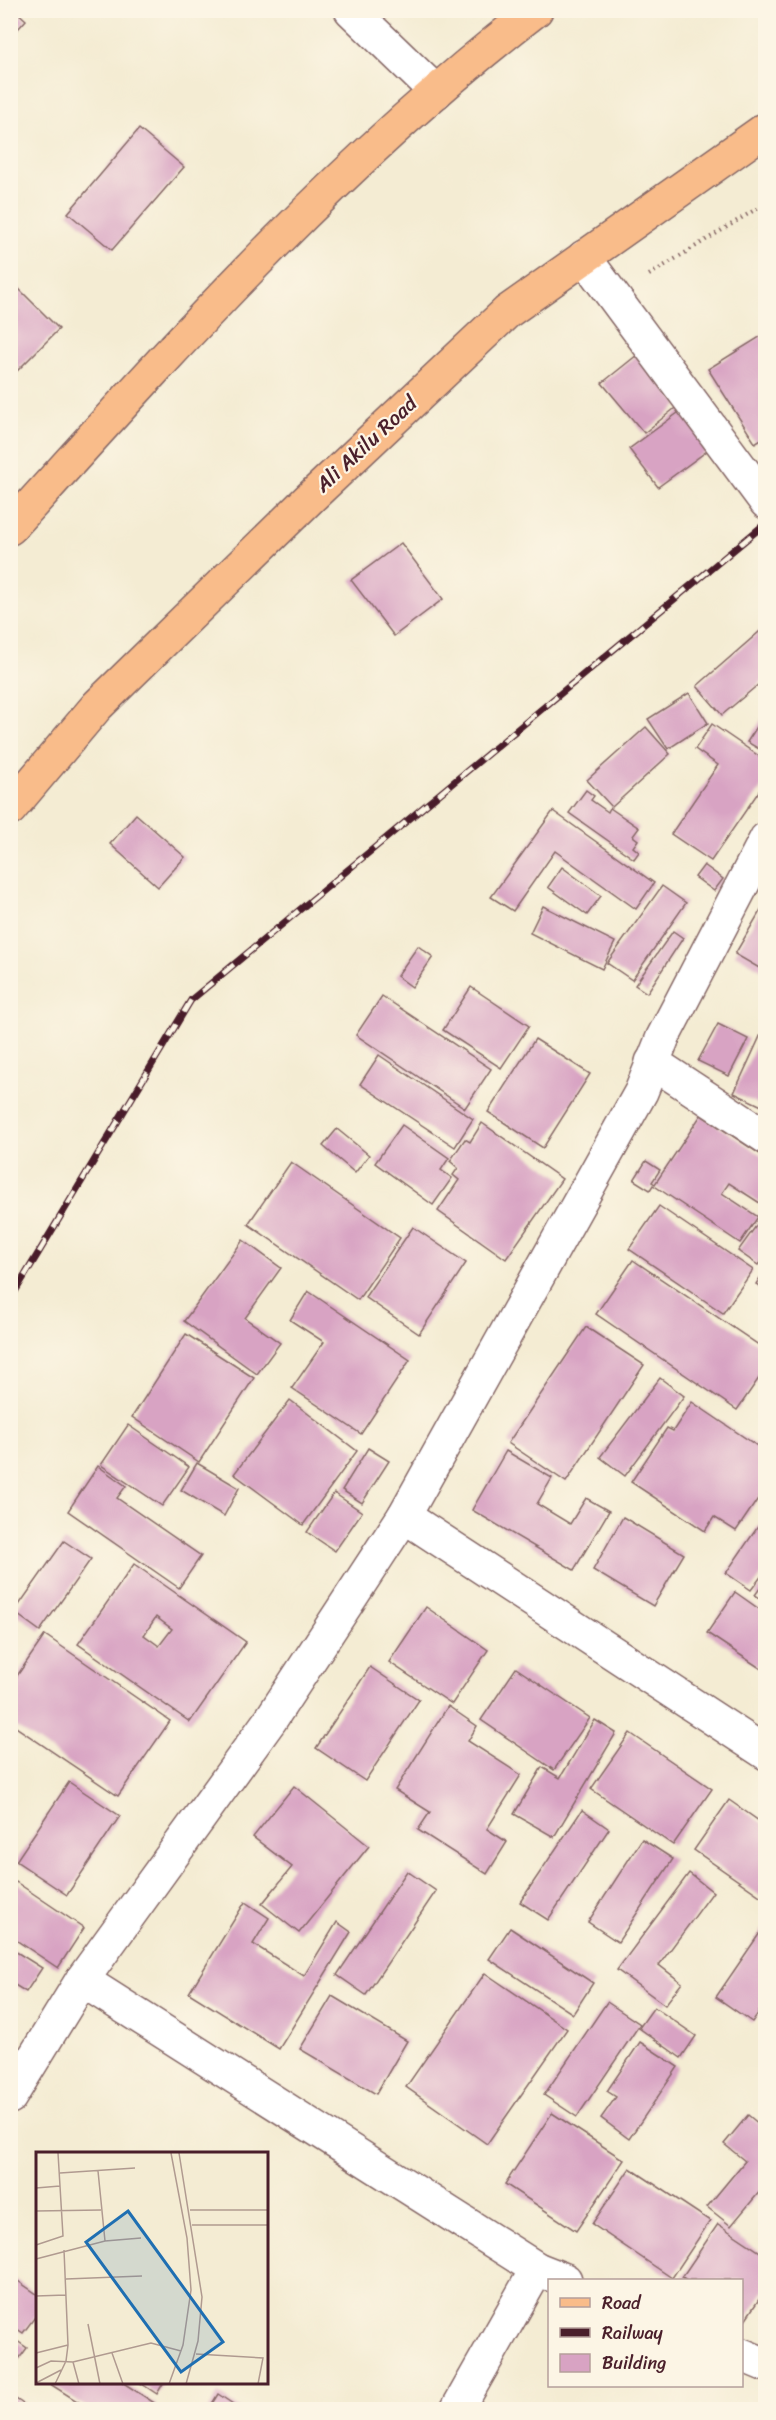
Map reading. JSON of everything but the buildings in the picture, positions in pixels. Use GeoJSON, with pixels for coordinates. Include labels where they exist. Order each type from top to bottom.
{"type":"FeatureCollection","features":[{"type":"Feature","properties":{"kind":"main road"},"geometry":{"type":"LineString","coordinates":[[10,528],[120,407],[295,222],[475,57],[536,10]]}},
{"type":"Feature","properties":{"kind":"main road","name":"Ali Akilu Road"},"geometry":{"type":"LineString","coordinates":[[10,808],[97,706],[311,497],[507,312],[765,129]]}},
{"type":"Feature","properties":{"kind":"street"},"geometry":{"type":"LineString","coordinates":[[351,10],[436,92]]}},
{"type":"Feature","properties":{"kind":"street"},"geometry":{"type":"LineString","coordinates":[[584,257],[765,502]]}},
{"type":"Feature","properties":{"kind":"street"},"geometry":{"type":"LineString","coordinates":[[10,2097],[82,1980],[271,1719],[404,1516],[641,1092],[663,1037],[765,839]]}},
{"type":"Feature","properties":{"kind":"street"},"geometry":{"type":"LineString","coordinates":[[652,1062],[765,1137]]}},
{"type":"Feature","properties":{"kind":"street"},"geometry":{"type":"LineString","coordinates":[[404,1516],[765,1753]]}},
{"type":"Feature","properties":{"kind":"street"},"geometry":{"type":"LineString","coordinates":[[82,1980],[551,2275]]}},
{"type":"Feature","properties":{"kind":"street"},"geometry":{"type":"LineString","coordinates":[[457,2409],[548,2279]]}},
{"type":"Feature","properties":{"kind":"street"},"geometry":{"type":"LineString","coordinates":[[743,2356],[765,2365]]}},
{"type":"Feature","properties":{"kind":"path"},"geometry":{"type":"LineString","coordinates":[[652,273],[765,203]]}},
{"type":"Feature","properties":{"kind":"railway"},"geometry":{"type":"LineString","coordinates":[[10,1300],[191,1000],[766,523]]}}]}
